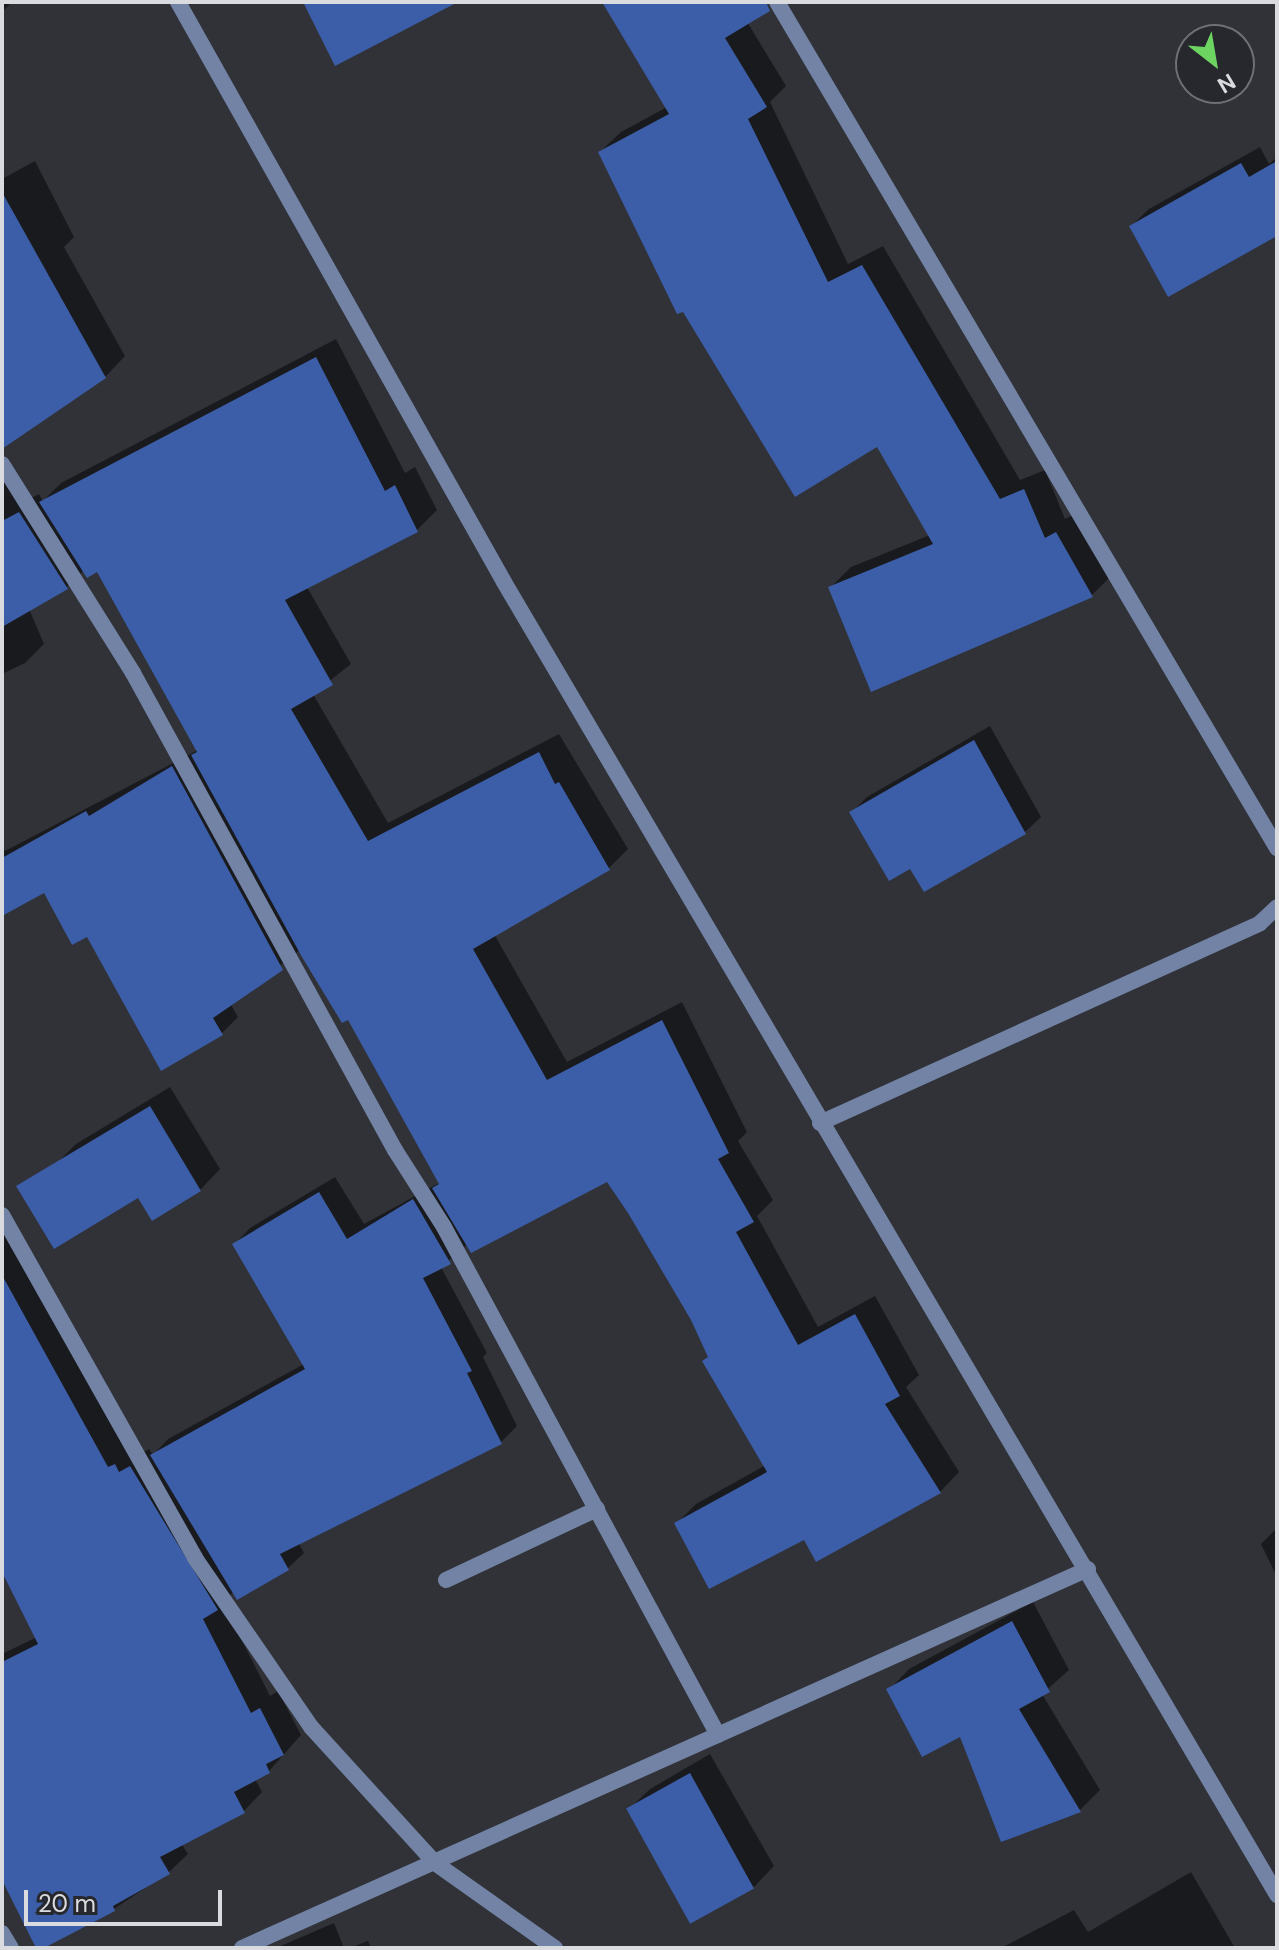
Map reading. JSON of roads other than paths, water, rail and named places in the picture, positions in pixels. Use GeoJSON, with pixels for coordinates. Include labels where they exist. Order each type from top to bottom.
{"type":"FeatureCollection","features":[{"type":"Feature","properties":{"kind":"street"},"geometry":{"type":"LineString","coordinates":[[178,2],[504,582],[820,1123],[1088,1569],[1277,1895]]}},
{"type":"Feature","properties":{"kind":"street"},"geometry":{"type":"LineString","coordinates":[[777,2],[1277,848]]}},
{"type":"Feature","properties":{"kind":"street"},"geometry":{"type":"LineString","coordinates":[[2,464],[133,673],[597,1509],[718,1735]]}},
{"type":"Feature","properties":{"kind":"street"},"geometry":{"type":"LineString","coordinates":[[820,1123],[1260,923],[1277,907]]}},
{"type":"Feature","properties":{"kind":"street"},"geometry":{"type":"LineString","coordinates":[[2,1215],[195,1558],[311,1727],[435,1863],[555,1948]]}},
{"type":"Feature","properties":{"kind":"street"},"geometry":{"type":"LineString","coordinates":[[446,1580],[597,1509]]}},
{"type":"Feature","properties":{"kind":"street"},"geometry":{"type":"LineString","coordinates":[[242,1948],[1088,1569]]}},
{"type":"Feature","properties":{"kind":"street"},"geometry":{"type":"LineString","coordinates":[[2,1933],[11,1948]]}}]}
